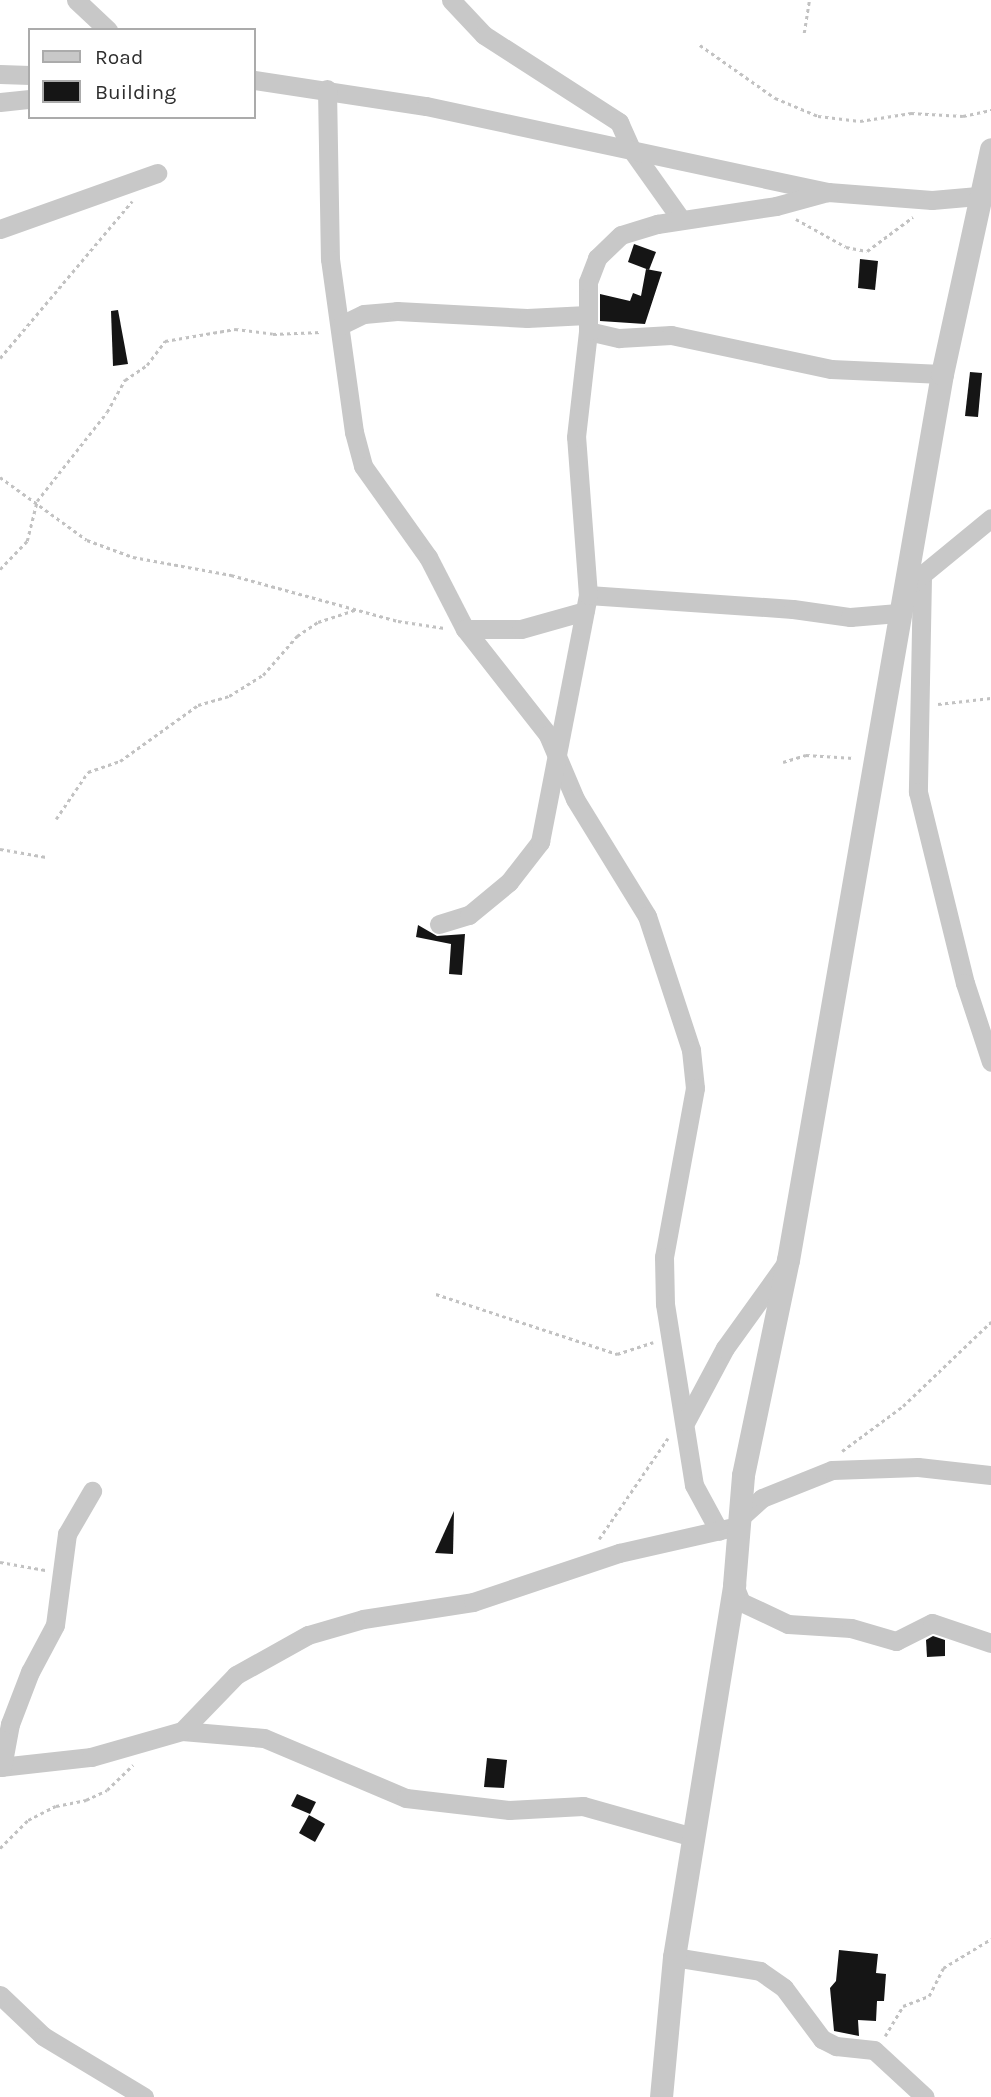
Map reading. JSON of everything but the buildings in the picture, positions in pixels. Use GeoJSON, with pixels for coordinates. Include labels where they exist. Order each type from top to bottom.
{"type":"FeatureCollection","features":[{"type":"Feature","properties":{"kind":"street"},"geometry":{"type":"LineString","coordinates":[[76,0],[106,28]]}},
{"type":"Feature","properties":{"kind":"street"},"geometry":{"type":"LineString","coordinates":[[451,0],[484,35],[619,122],[631,149],[680,218]]}},
{"type":"Feature","properties":{"kind":"street"},"geometry":{"type":"LineString","coordinates":[[0,74],[28,75]]}},
{"type":"Feature","properties":{"kind":"street"},"geometry":{"type":"LineString","coordinates":[[256,80],[327,89],[631,149],[828,192],[932,200],[978,196]]}},
{"type":"Feature","properties":{"kind":"street"},"geometry":{"type":"LineString","coordinates":[[327,89],[330,260],[354,432],[363,466],[428,557],[465,629],[539,723],[557,753],[575,799],[647,916],[695,1068],[664,1257],[665,1304],[673,1337],[694,1485],[733,1524]]}},
{"type":"Feature","properties":{"kind":"street"},"geometry":{"type":"LineString","coordinates":[[0,102],[28,99]]}},
{"type":"Feature","properties":{"kind":"street"},"geometry":{"type":"LineString","coordinates":[[991,149],[978,196],[942,374],[914,582],[921,807],[970,1004],[991,1062]]}},
{"type":"Feature","properties":{"kind":"street"},"geometry":{"type":"LineString","coordinates":[[0,229],[157,173]]}},
{"type":"Feature","properties":{"kind":"street"},"geometry":{"type":"LineString","coordinates":[[439,924],[469,915],[533,857],[540,842],[587,603],[576,437],[588,323],[588,282],[607,245],[621,235],[680,218],[776,206],[828,192]]}},
{"type":"Feature","properties":{"kind":"street"},"geometry":{"type":"LineString","coordinates":[[341,326],[365,314],[397,311],[527,318],[588,323],[619,338],[671,335],[831,369],[942,374]]}},
{"type":"Feature","properties":{"kind":"street"},"geometry":{"type":"LineString","coordinates":[[662,2097],[674,1957],[734,1585],[733,1524],[788,1260],[879,749],[898,613],[914,582],[991,518]]}},
{"type":"Feature","properties":{"kind":"street"},"geometry":{"type":"LineString","coordinates":[[465,629],[532,628],[587,603],[699,600],[850,617],[898,613]]}},
{"type":"Feature","properties":{"kind":"street"},"geometry":{"type":"LineString","coordinates":[[686,1421],[725,1348],[788,1260]]}},
{"type":"Feature","properties":{"kind":"street"},"geometry":{"type":"LineString","coordinates":[[182,1731],[236,1675],[308,1635],[363,1619],[472,1602],[619,1553],[733,1524],[762,1498],[832,1470],[918,1467],[991,1475]]}},
{"type":"Feature","properties":{"kind":"street"},"geometry":{"type":"LineString","coordinates":[[92,1492],[66,1534],[55,1625],[30,1672],[10,1724],[1,1767],[91,1757],[182,1731],[264,1738],[406,1798],[509,1811],[583,1806],[693,1837]]}},
{"type":"Feature","properties":{"kind":"street"},"geometry":{"type":"LineString","coordinates":[[734,1585],[741,1602],[788,1624],[851,1628],[896,1641],[932,1623],[991,1643]]}},
{"type":"Feature","properties":{"kind":"street"},"geometry":{"type":"LineString","coordinates":[[674,1957],[760,1970],[784,1988],[822,2039],[877,2053],[925,2097]]}},
{"type":"Feature","properties":{"kind":"street"},"geometry":{"type":"LineString","coordinates":[[0,1995],[43,2036],[144,2097]]}},
{"type":"Feature","properties":{"kind":"path"},"geometry":{"type":"LineString","coordinates":[[804,33],[809,0]]}},
{"type":"Feature","properties":{"kind":"path"},"geometry":{"type":"LineString","coordinates":[[700,45],[775,98],[818,116],[860,121],[911,113],[963,116],[991,110]]}},
{"type":"Feature","properties":{"kind":"path"},"geometry":{"type":"LineString","coordinates":[[0,358],[157,173]]}},
{"type":"Feature","properties":{"kind":"path"},"geometry":{"type":"LineString","coordinates":[[776,206],[831,239],[866,251],[882,244],[932,200]]}},
{"type":"Feature","properties":{"kind":"path"},"geometry":{"type":"LineString","coordinates":[[0,569],[27,541],[37,501],[107,412],[125,380],[147,365],[165,341],[206,331],[290,335],[341,326]]}},
{"type":"Feature","properties":{"kind":"path"},"geometry":{"type":"LineString","coordinates":[[0,477],[37,501],[87,540],[133,557],[231,575],[429,628],[465,629]]}},
{"type":"Feature","properties":{"kind":"path"},"geometry":{"type":"LineString","coordinates":[[56,819],[88,772],[120,761],[198,705],[229,696],[263,675],[297,636],[318,622],[355,610]]}},
{"type":"Feature","properties":{"kind":"path"},"geometry":{"type":"LineString","coordinates":[[917,706],[991,698]]}},
{"type":"Feature","properties":{"kind":"path"},"geometry":{"type":"LineString","coordinates":[[783,762],[806,755],[844,760],[879,749]]}},
{"type":"Feature","properties":{"kind":"path"},"geometry":{"type":"LineString","coordinates":[[0,849],[46,857]]}},
{"type":"Feature","properties":{"kind":"path"},"geometry":{"type":"LineString","coordinates":[[436,1294],[617,1354],[673,1337]]}},
{"type":"Feature","properties":{"kind":"path"},"geometry":{"type":"LineString","coordinates":[[835,1457],[903,1406],[991,1322]]}},
{"type":"Feature","properties":{"kind":"path"},"geometry":{"type":"LineString","coordinates":[[598,1541],[629,1503],[670,1436],[686,1421]]}},
{"type":"Feature","properties":{"kind":"path"},"geometry":{"type":"LineString","coordinates":[[0,1562],[60,1573]]}},
{"type":"Feature","properties":{"kind":"path"},"geometry":{"type":"LineString","coordinates":[[0,1848],[28,1821],[56,1806],[86,1800],[107,1790],[129,1770],[149,1742]]}},
{"type":"Feature","properties":{"kind":"path"},"geometry":{"type":"LineString","coordinates":[[877,2053],[903,2006],[929,1996],[943,1968],[991,1939]]}}]}
